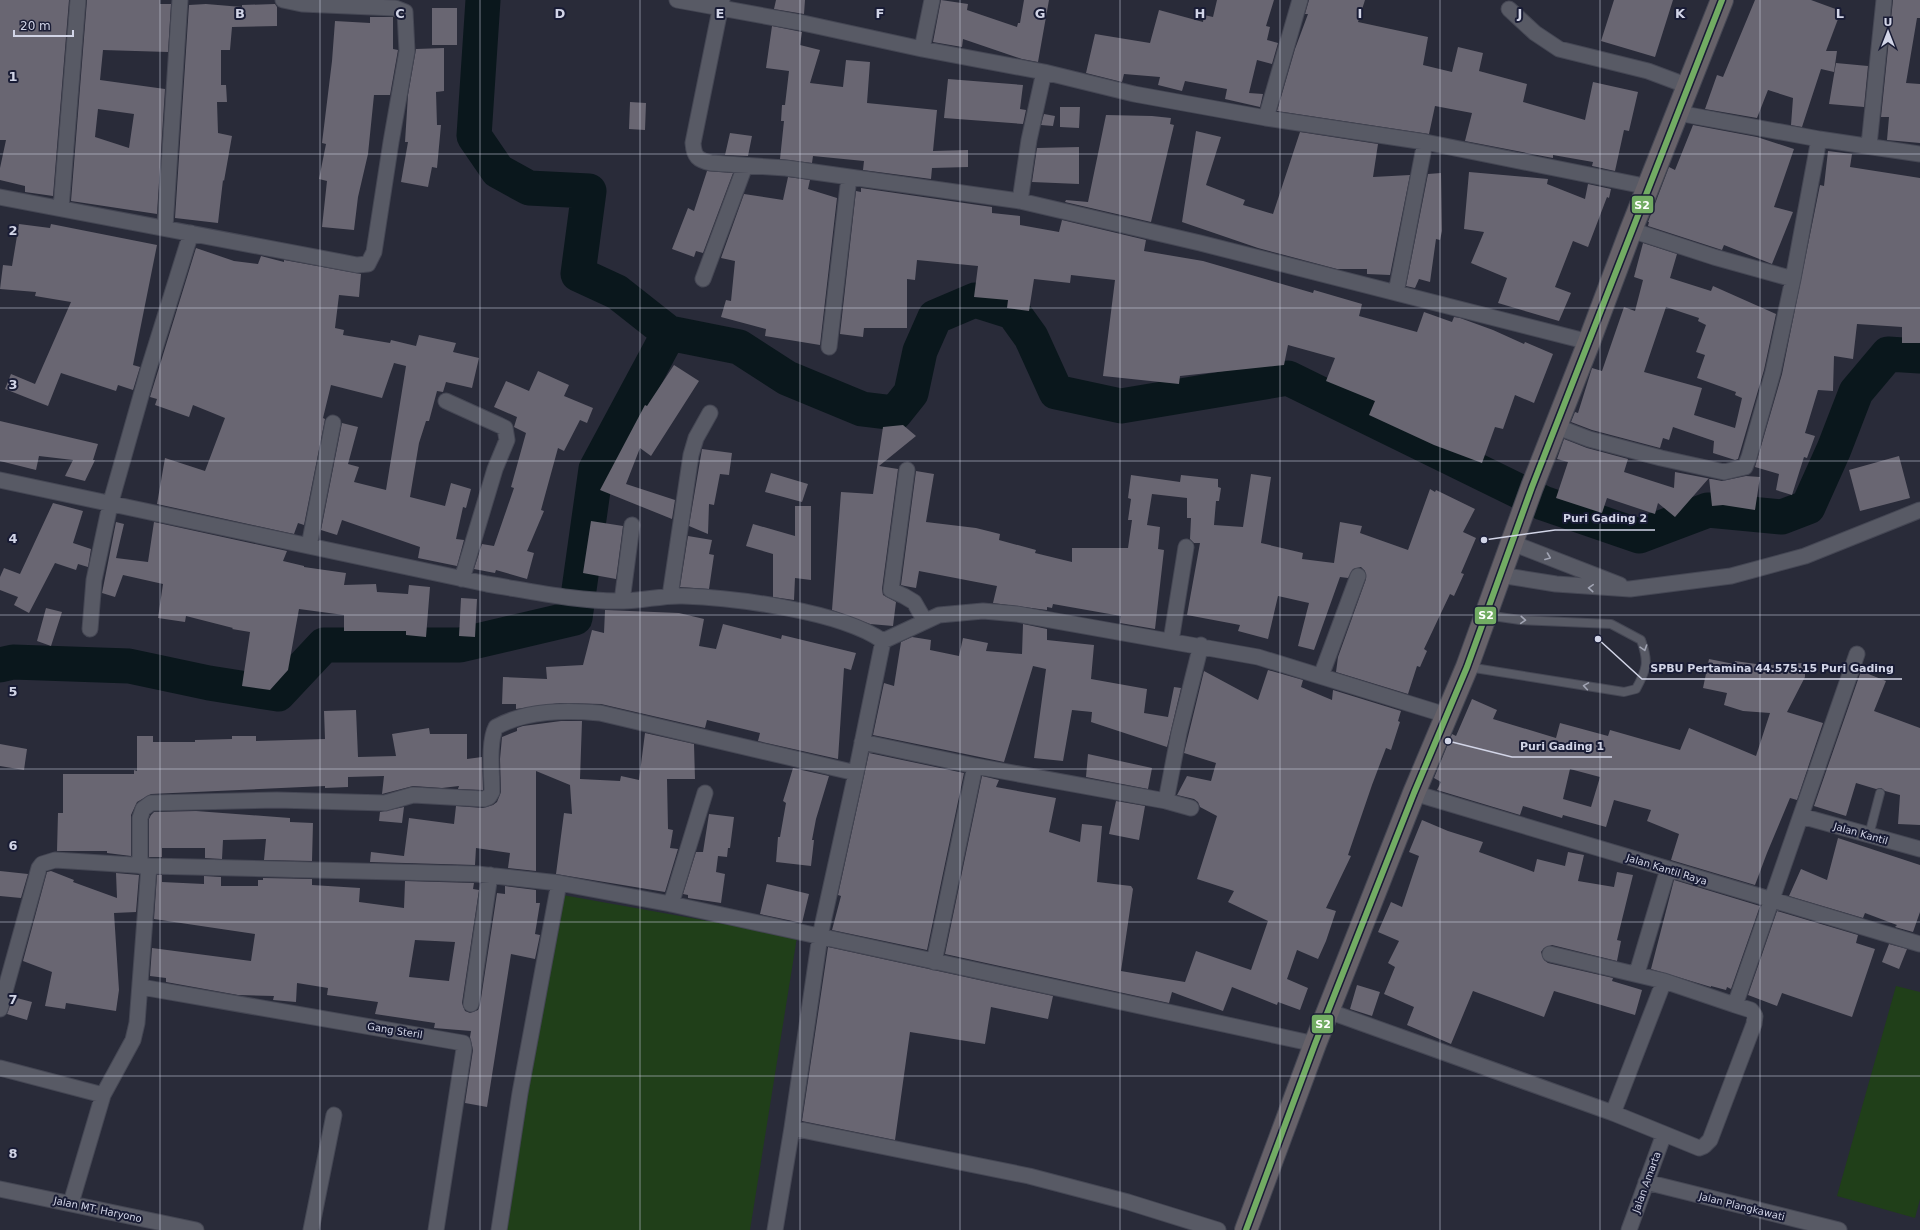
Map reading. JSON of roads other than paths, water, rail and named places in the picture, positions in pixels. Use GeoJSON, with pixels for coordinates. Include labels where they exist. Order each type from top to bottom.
{"type":"FeatureCollection","features":[{"type":"Feature","properties":{"kind":"main road"},"geometry":{"type":"LineString","coordinates":[[1246,1230],[1315,1044],[1414,793],[1467,666],[1555,426],[1722,0]]}},
{"type":"Feature","properties":{"kind":"street"},"geometry":{"type":"LineString","coordinates":[[61,208],[78,0]]}},
{"type":"Feature","properties":{"kind":"street"},"geometry":{"type":"LineString","coordinates":[[165,227],[180,0]]}},
{"type":"Feature","properties":{"kind":"street"},"geometry":{"type":"LineString","coordinates":[[0,197],[165,227],[357,265],[368,264],[374,252],[407,51],[407,18],[405,12],[395,8],[355,3],[302,2],[283,0]]}},
{"type":"Feature","properties":{"kind":"street"},"geometry":{"type":"LineString","coordinates":[[677,0],[721,4],[922,49],[1044,72],[1134,94],[1266,118],[1425,142],[1649,187]]}},
{"type":"Feature","properties":{"kind":"street"},"geometry":{"type":"LineString","coordinates":[[922,49],[932,0]]}},
{"type":"Feature","properties":{"kind":"street"},"geometry":{"type":"LineString","coordinates":[[1266,118],[1300,0]]}},
{"type":"Feature","properties":{"kind":"street"},"geometry":{"type":"LineString","coordinates":[[1869,146],[1884,0]]}},
{"type":"Feature","properties":{"kind":"street"},"geometry":{"type":"LineString","coordinates":[[721,4],[693,143],[694,155],[699,160],[711,163],[786,168],[1020,201],[1200,243],[1589,342]]}},
{"type":"Feature","properties":{"kind":"street"},"geometry":{"type":"LineString","coordinates":[[1509,9],[1535,34],[1559,49],[1648,71],[1688,86]]}},
{"type":"Feature","properties":{"kind":"street"},"geometry":{"type":"LineString","coordinates":[[1020,201],[1029,140],[1044,72]]}},
{"type":"Feature","properties":{"kind":"street"},"geometry":{"type":"LineString","coordinates":[[1678,113],[1819,139],[1920,154]]}},
{"type":"Feature","properties":{"kind":"street"},"geometry":{"type":"LineString","coordinates":[[1555,426],[1589,439],[1661,458],[1724,472],[1745,467],[1749,458],[1773,372],[1793,279],[1819,139]]}},
{"type":"Feature","properties":{"kind":"street"},"geometry":{"type":"LineString","coordinates":[[1396,293],[1425,142]]}},
{"type":"Feature","properties":{"kind":"street"},"geometry":{"type":"LineString","coordinates":[[703,279],[745,166]]}},
{"type":"Feature","properties":{"kind":"street"},"geometry":{"type":"LineString","coordinates":[[829,347],[849,177]]}},
{"type":"Feature","properties":{"kind":"street"},"geometry":{"type":"LineString","coordinates":[[1631,230],[1714,257],[1793,279]]}},
{"type":"Feature","properties":{"kind":"street"},"geometry":{"type":"LineString","coordinates":[[90,629],[94,580],[110,505],[148,372],[191,233]]}},
{"type":"Feature","properties":{"kind":"street"},"geometry":{"type":"LineString","coordinates":[[446,401],[505,428],[507,433],[507,440],[495,469],[462,579]]}},
{"type":"Feature","properties":{"kind":"street"},"geometry":{"type":"LineString","coordinates":[[670,596],[690,461],[696,438],[710,413]]}},
{"type":"Feature","properties":{"kind":"street"},"geometry":{"type":"LineString","coordinates":[[308,546],[333,423]]}},
{"type":"Feature","properties":{"kind":"street"},"geometry":{"type":"LineString","coordinates":[[907,470],[891,590],[914,602],[925,621]]}},
{"type":"Feature","properties":{"kind":"street"},"geometry":{"type":"LineString","coordinates":[[0,480],[110,505],[462,579],[550,595],[620,601],[670,596],[731,601],[829,618],[855,627],[883,641]]}},
{"type":"Feature","properties":{"kind":"street"},"geometry":{"type":"LineString","coordinates":[[1500,575],[1556,584],[1630,589],[1738,574],[1806,556],[1920,510]]}},
{"type":"Feature","properties":{"kind":"street"},"geometry":{"type":"LineString","coordinates":[[620,601],[632,525]]}},
{"type":"Feature","properties":{"kind":"street"},"geometry":{"type":"LineString","coordinates":[[1512,543],[1630,589]]}},
{"type":"Feature","properties":{"kind":"street"},"geometry":{"type":"LineString","coordinates":[[1171,641],[1186,547]]}},
{"type":"Feature","properties":{"kind":"street"},"geometry":{"type":"LineString","coordinates":[[1321,676],[1358,576]]}},
{"type":"Feature","properties":{"kind":"street"},"geometry":{"type":"LineString","coordinates":[[883,641],[939,615],[983,612],[1016,614],[1201,645],[1258,657],[1446,715]]}},
{"type":"Feature","properties":{"kind":"street"},"geometry":{"type":"LineString","coordinates":[[775,1230],[792,1128],[820,936],[883,641]]}},
{"type":"Feature","properties":{"kind":"street"},"geometry":{"type":"LineString","coordinates":[[1166,801],[1179,733],[1201,645]]}},
{"type":"Feature","properties":{"kind":"street"},"geometry":{"type":"LineString","coordinates":[[1735,1005],[1857,654]]}},
{"type":"Feature","properties":{"kind":"street"},"geometry":{"type":"LineString","coordinates":[[71,1203],[103,1095],[133,1040],[137,1023],[140,987],[144,866],[140,818],[143,809],[151,803],[277,800],[385,803],[413,796],[484,799],[489,797],[492,792],[492,738],[496,727],[528,716],[559,711],[600,713],[856,773]]}},
{"type":"Feature","properties":{"kind":"street"},"geometry":{"type":"LineString","coordinates":[[862,742],[975,766],[1166,801],[1191,808]]}},
{"type":"Feature","properties":{"kind":"street"},"geometry":{"type":"LineString","coordinates":[[934,962],[975,766]]}},
{"type":"Feature","properties":{"kind":"street"},"geometry":{"type":"LineString","coordinates":[[671,904],[705,793]]}},
{"type":"Feature","properties":{"kind":"street","name":"Jalan Kantil Raya"},"geometry":{"type":"LineString","coordinates":[[1414,793],[1920,944]]}},
{"type":"Feature","properties":{"kind":"street","name":"Jalan Kantil"},"geometry":{"type":"LineString","coordinates":[[1801,816],[1920,849]]}},
{"type":"Feature","properties":{"kind":"street"},"geometry":{"type":"LineString","coordinates":[[0,1009],[38,873],[42,864],[55,860],[144,866],[490,875],[559,883],[671,904],[1315,1044]]}},
{"type":"Feature","properties":{"kind":"street"},"geometry":{"type":"LineString","coordinates":[[1638,973],[1668,869]]}},
{"type":"Feature","properties":{"kind":"street"},"geometry":{"type":"LineString","coordinates":[[471,1004],[490,875]]}},
{"type":"Feature","properties":{"kind":"street"},"geometry":{"type":"LineString","coordinates":[[499,1230],[520,1094],[559,883]]}},
{"type":"Feature","properties":{"kind":"street"},"geometry":{"type":"LineString","coordinates":[[1328,1011],[1613,1113],[1699,1148],[1704,1146],[1710,1140],[1754,1024],[1755,1016],[1751,1010],[1638,973],[1550,954]]}},
{"type":"Feature","properties":{"kind":"street"},"geometry":{"type":"LineString","coordinates":[[1613,1113],[1664,981]]}},
{"type":"Feature","properties":{"kind":"street","name":"Gang Steril"},"geometry":{"type":"LineString","coordinates":[[140,987],[463,1043],[464,1048],[436,1230]]}},
{"type":"Feature","properties":{"kind":"street"},"geometry":{"type":"LineString","coordinates":[[0,1068],[103,1095]]}},
{"type":"Feature","properties":{"kind":"street"},"geometry":{"type":"LineString","coordinates":[[311,1230],[334,1115]]}},
{"type":"Feature","properties":{"kind":"street"},"geometry":{"type":"LineString","coordinates":[[792,1128],[1029,1176],[1128,1202],[1218,1230]]}},
{"type":"Feature","properties":{"kind":"street","name":"Jalan Amarta"},"geometry":{"type":"LineString","coordinates":[[1629,1230],[1664,1134]]}},
{"type":"Feature","properties":{"kind":"street","name":"Jalan Plangkawati"},"geometry":{"type":"LineString","coordinates":[[1646,1182],[1838,1230]]}},
{"type":"Feature","properties":{"kind":"street","name":"Jalan MT. Haryono"},"geometry":{"type":"LineString","coordinates":[[0,1189],[196,1230]]}},
{"type":"Feature","properties":{"kind":"lane"},"geometry":{"type":"LineString","coordinates":[[1467,666],[1624,692],[1636,689],[1644,674],[1647,656],[1641,640],[1611,624],[1520,620],[1485,615]]}},
{"type":"Feature","properties":{"kind":"lane"},"geometry":{"type":"LineString","coordinates":[[1868,835],[1880,793]]}},
{"type":"Feature","properties":{"kind":"waterway"},"geometry":{"type":"LineString","coordinates":[[483,0],[474,136],[498,171],[529,188],[589,191],[578,274],[617,292],[669,333],[739,347],[787,378],[862,409],[895,413],[911,393],[920,351],[935,317],[975,300],[1013,312],[1031,337],[1056,392],[1121,406],[1288,378],[1543,503],[1639,536],[1708,510],[1782,517],[1808,507],[1834,449],[1856,392],[1888,354],[1920,356]]}},
{"type":"Feature","properties":{"kind":"waterway"},"geometry":{"type":"LineString","coordinates":[[0,665],[13,662],[129,666],[209,683],[278,694],[324,645],[460,645],[575,618],[596,469],[669,333]]}},
{"type":"Feature","properties":{"kind":"place","name":"Puri Gading 2"},"geometry":{"type":"Point","coordinates":[1484,540]}},
{"type":"Feature","properties":{"kind":"place","name":"SPBU Pertamina 44.575.15 Puri Gading"},"geometry":{"type":"Point","coordinates":[1598,639]}},
{"type":"Feature","properties":{"kind":"place","name":"Puri Gading 1"},"geometry":{"type":"Point","coordinates":[1448,741]}}]}
